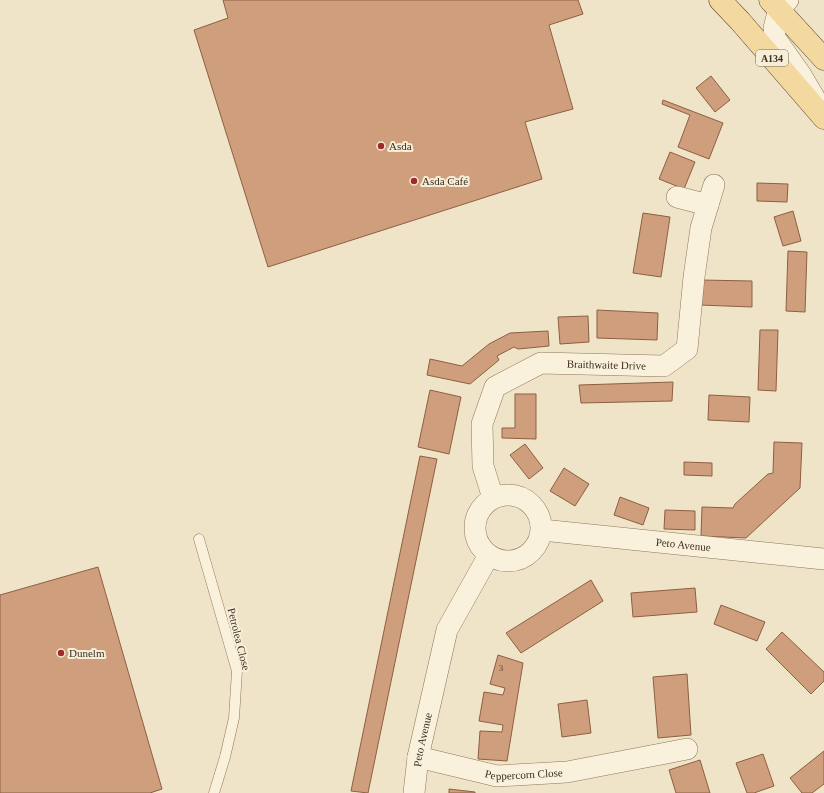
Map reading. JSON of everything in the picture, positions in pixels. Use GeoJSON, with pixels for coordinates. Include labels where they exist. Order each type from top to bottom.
{"type":"FeatureCollection","features":[{"type":"Feature","properties":{"kind":"main road","name":"A134"},"geometry":{"type":"LineString","coordinates":[[720,0],[823,117]]}},
{"type":"Feature","properties":{"kind":"main road"},"geometry":{"type":"LineString","coordinates":[[779,3],[824,59]]}},
{"type":"Feature","properties":{"kind":"street"},"geometry":{"type":"LineString","coordinates":[[779,3],[774,28],[776,38],[801,75],[823,117]]}},
{"type":"Feature","properties":{"kind":"street","name":"Braithwaite Drive"},"geometry":{"type":"LineString","coordinates":[[493,498],[484,466],[482,424],[495,387],[541,362],[664,366],[687,349],[694,278],[701,228],[714,185]]}},
{"type":"Feature","properties":{"kind":"street"},"geometry":{"type":"LineString","coordinates":[[676,197],[708,205]]}},
{"type":"Feature","properties":{"kind":"street"},"geometry":{"type":"LineString","coordinates":[[505,494],[516,495],[527,500],[535,508],[540,518],[542,530],[539,540],[527,555],[518,560],[508,561],[489,555],[481,547],[476,536],[475,525],[478,514],[484,504],[493,498],[505,494]]}},
{"type":"Feature","properties":{"kind":"street","name":"Peto Avenue"},"geometry":{"type":"LineString","coordinates":[[542,530],[824,559]]}},
{"type":"Feature","properties":{"kind":"street","name":"Peto Avenue"},"geometry":{"type":"LineString","coordinates":[[414,793],[418,757],[447,630],[489,555]]}},
{"type":"Feature","properties":{"kind":"street","name":"Peppercorn Close"},"geometry":{"type":"LineString","coordinates":[[418,757],[498,776],[567,772],[630,753],[687,748]]}},
{"type":"Feature","properties":{"kind":"lane","name":"Petrolea Close"},"geometry":{"type":"LineString","coordinates":[[199,539],[237,671],[234,718],[214,793]]}},
{"type":"Feature","properties":{"kind":"building","name":"Asda"},"geometry":{"type":"Polygon","coordinates":[[[223,0],[578,0],[583,14],[549,25],[573,109],[525,122],[542,179],[268,267],[194,30],[228,18],[223,0]]]}},
{"type":"Feature","properties":{"kind":"building"},"geometry":{"type":"Polygon","coordinates":[[[711,76],[730,100],[715,112],[696,88],[711,76]]]}},
{"type":"Feature","properties":{"kind":"building"},"geometry":{"type":"Polygon","coordinates":[[[663,100],[723,123],[709,159],[678,147],[690,115],[662,104],[663,100]]]}},
{"type":"Feature","properties":{"kind":"building"},"geometry":{"type":"Polygon","coordinates":[[[670,152],[695,162],[684,189],[659,179],[670,152]]]}},
{"type":"Feature","properties":{"kind":"building"},"geometry":{"type":"Polygon","coordinates":[[[757,183],[788,184],[787,202],[757,201],[757,183]]]}},
{"type":"Feature","properties":{"kind":"building"},"geometry":{"type":"Polygon","coordinates":[[[793,211],[801,241],[783,246],[774,217],[793,211]]]}},
{"type":"Feature","properties":{"kind":"building"},"geometry":{"type":"Polygon","coordinates":[[[643,213],[670,217],[661,277],[633,273],[643,213]]]}},
{"type":"Feature","properties":{"kind":"building"},"geometry":{"type":"Polygon","coordinates":[[[788,251],[807,252],[805,312],[786,311],[788,251]]]}},
{"type":"Feature","properties":{"kind":"building"},"geometry":{"type":"Polygon","coordinates":[[[701,280],[752,281],[752,307],[700,305],[701,280]]]}},
{"type":"Feature","properties":{"kind":"building"},"geometry":{"type":"Polygon","coordinates":[[[597,310],[658,313],[657,340],[597,338],[597,310]]]}},
{"type":"Feature","properties":{"kind":"building"},"geometry":{"type":"Polygon","coordinates":[[[588,316],[589,342],[560,344],[558,317],[588,316]]]}},
{"type":"Feature","properties":{"kind":"building"},"geometry":{"type":"Polygon","coordinates":[[[760,330],[778,330],[776,391],[758,390],[760,330]]]}},
{"type":"Feature","properties":{"kind":"building"},"geometry":{"type":"Polygon","coordinates":[[[548,331],[549,346],[518,349],[514,347],[497,356],[499,360],[470,384],[427,375],[430,359],[462,366],[489,344],[510,333],[548,331]]]}},
{"type":"Feature","properties":{"kind":"building"},"geometry":{"type":"Polygon","coordinates":[[[673,382],[672,401],[581,403],[579,385],[673,382]]]}},
{"type":"Feature","properties":{"kind":"building"},"geometry":{"type":"Polygon","coordinates":[[[430,390],[461,397],[449,454],[418,447],[430,390]]]}},
{"type":"Feature","properties":{"kind":"building"},"geometry":{"type":"Polygon","coordinates":[[[515,394],[536,394],[536,439],[502,438],[502,428],[515,428],[515,394]]]}},
{"type":"Feature","properties":{"kind":"building"},"geometry":{"type":"Polygon","coordinates":[[[709,395],[750,397],[749,422],[708,420],[709,395]]]}},
{"type":"Feature","properties":{"kind":"building"},"geometry":{"type":"Polygon","coordinates":[[[774,442],[802,443],[800,488],[746,538],[701,536],[702,507],[733,508],[735,504],[768,474],[773,473],[774,442]]]}},
{"type":"Feature","properties":{"kind":"building"},"geometry":{"type":"Polygon","coordinates":[[[525,444],[543,468],[529,479],[510,455],[525,444]]]}},
{"type":"Feature","properties":{"kind":"building"},"geometry":{"type":"Polygon","coordinates":[[[420,456],[437,459],[368,793],[351,791],[420,456]]]}},
{"type":"Feature","properties":{"kind":"building"},"geometry":{"type":"Polygon","coordinates":[[[684,462],[712,463],[712,476],[684,475],[684,462]]]}},
{"type":"Feature","properties":{"kind":"building"},"geometry":{"type":"Polygon","coordinates":[[[564,468],[589,484],[575,506],[550,491],[564,468]]]}},
{"type":"Feature","properties":{"kind":"building"},"geometry":{"type":"Polygon","coordinates":[[[620,497],[649,508],[643,525],[614,515],[620,497]]]}},
{"type":"Feature","properties":{"kind":"building"},"geometry":{"type":"Polygon","coordinates":[[[665,510],[695,511],[695,530],[664,529],[665,510]]]}},
{"type":"Feature","properties":{"kind":"building","name":"Dunelm"},"geometry":{"type":"Polygon","coordinates":[[[98,567],[162,789],[150,793],[0,793],[0,595],[98,567]]]}},
{"type":"Feature","properties":{"kind":"building"},"geometry":{"type":"Polygon","coordinates":[[[591,580],[603,601],[521,653],[506,633],[591,580]]]}},
{"type":"Feature","properties":{"kind":"building"},"geometry":{"type":"Polygon","coordinates":[[[695,588],[697,612],[633,617],[631,593],[695,588]]]}},
{"type":"Feature","properties":{"kind":"building"},"geometry":{"type":"Polygon","coordinates":[[[721,605],[765,622],[757,641],[714,624],[721,605]]]}},
{"type":"Feature","properties":{"kind":"building"},"geometry":{"type":"Polygon","coordinates":[[[782,632],[824,672],[824,681],[811,694],[766,649],[782,632]]]}},
{"type":"Feature","properties":{"kind":"building"},"geometry":{"type":"Polygon","coordinates":[[[498,655],[523,663],[507,761],[478,759],[480,731],[502,732],[503,725],[479,721],[484,692],[503,695],[505,688],[490,684],[498,655]]]}},
{"type":"Feature","properties":{"kind":"building"},"geometry":{"type":"Polygon","coordinates":[[[687,674],[691,735],[658,738],[653,677],[687,674]]]}},
{"type":"Feature","properties":{"kind":"building"},"geometry":{"type":"Polygon","coordinates":[[[587,700],[591,733],[562,737],[558,704],[587,700]]]}},
{"type":"Feature","properties":{"kind":"building"},"geometry":{"type":"Polygon","coordinates":[[[824,751],[824,784],[812,793],[802,793],[790,778],[824,751]]]}},
{"type":"Feature","properties":{"kind":"building"},"geometry":{"type":"Polygon","coordinates":[[[763,754],[774,786],[754,793],[747,793],[736,763],[763,754]]]}},
{"type":"Feature","properties":{"kind":"building"},"geometry":{"type":"Polygon","coordinates":[[[700,760],[710,793],[676,793],[669,770],[700,760]]]}},
{"type":"Feature","properties":{"kind":"building"},"geometry":{"type":"Polygon","coordinates":[[[449,789],[475,792],[475,793],[449,793],[449,789]]]}},
{"type":"Feature","properties":{"kind":"place","name":"Asda"},"geometry":{"type":"Point","coordinates":[381,146]}},
{"type":"Feature","properties":{"kind":"place","name":"Asda Café"},"geometry":{"type":"Point","coordinates":[414,181]}},
{"type":"Feature","properties":{"kind":"place","name":"Dunelm"},"geometry":{"type":"Point","coordinates":[61,653]}}]}
